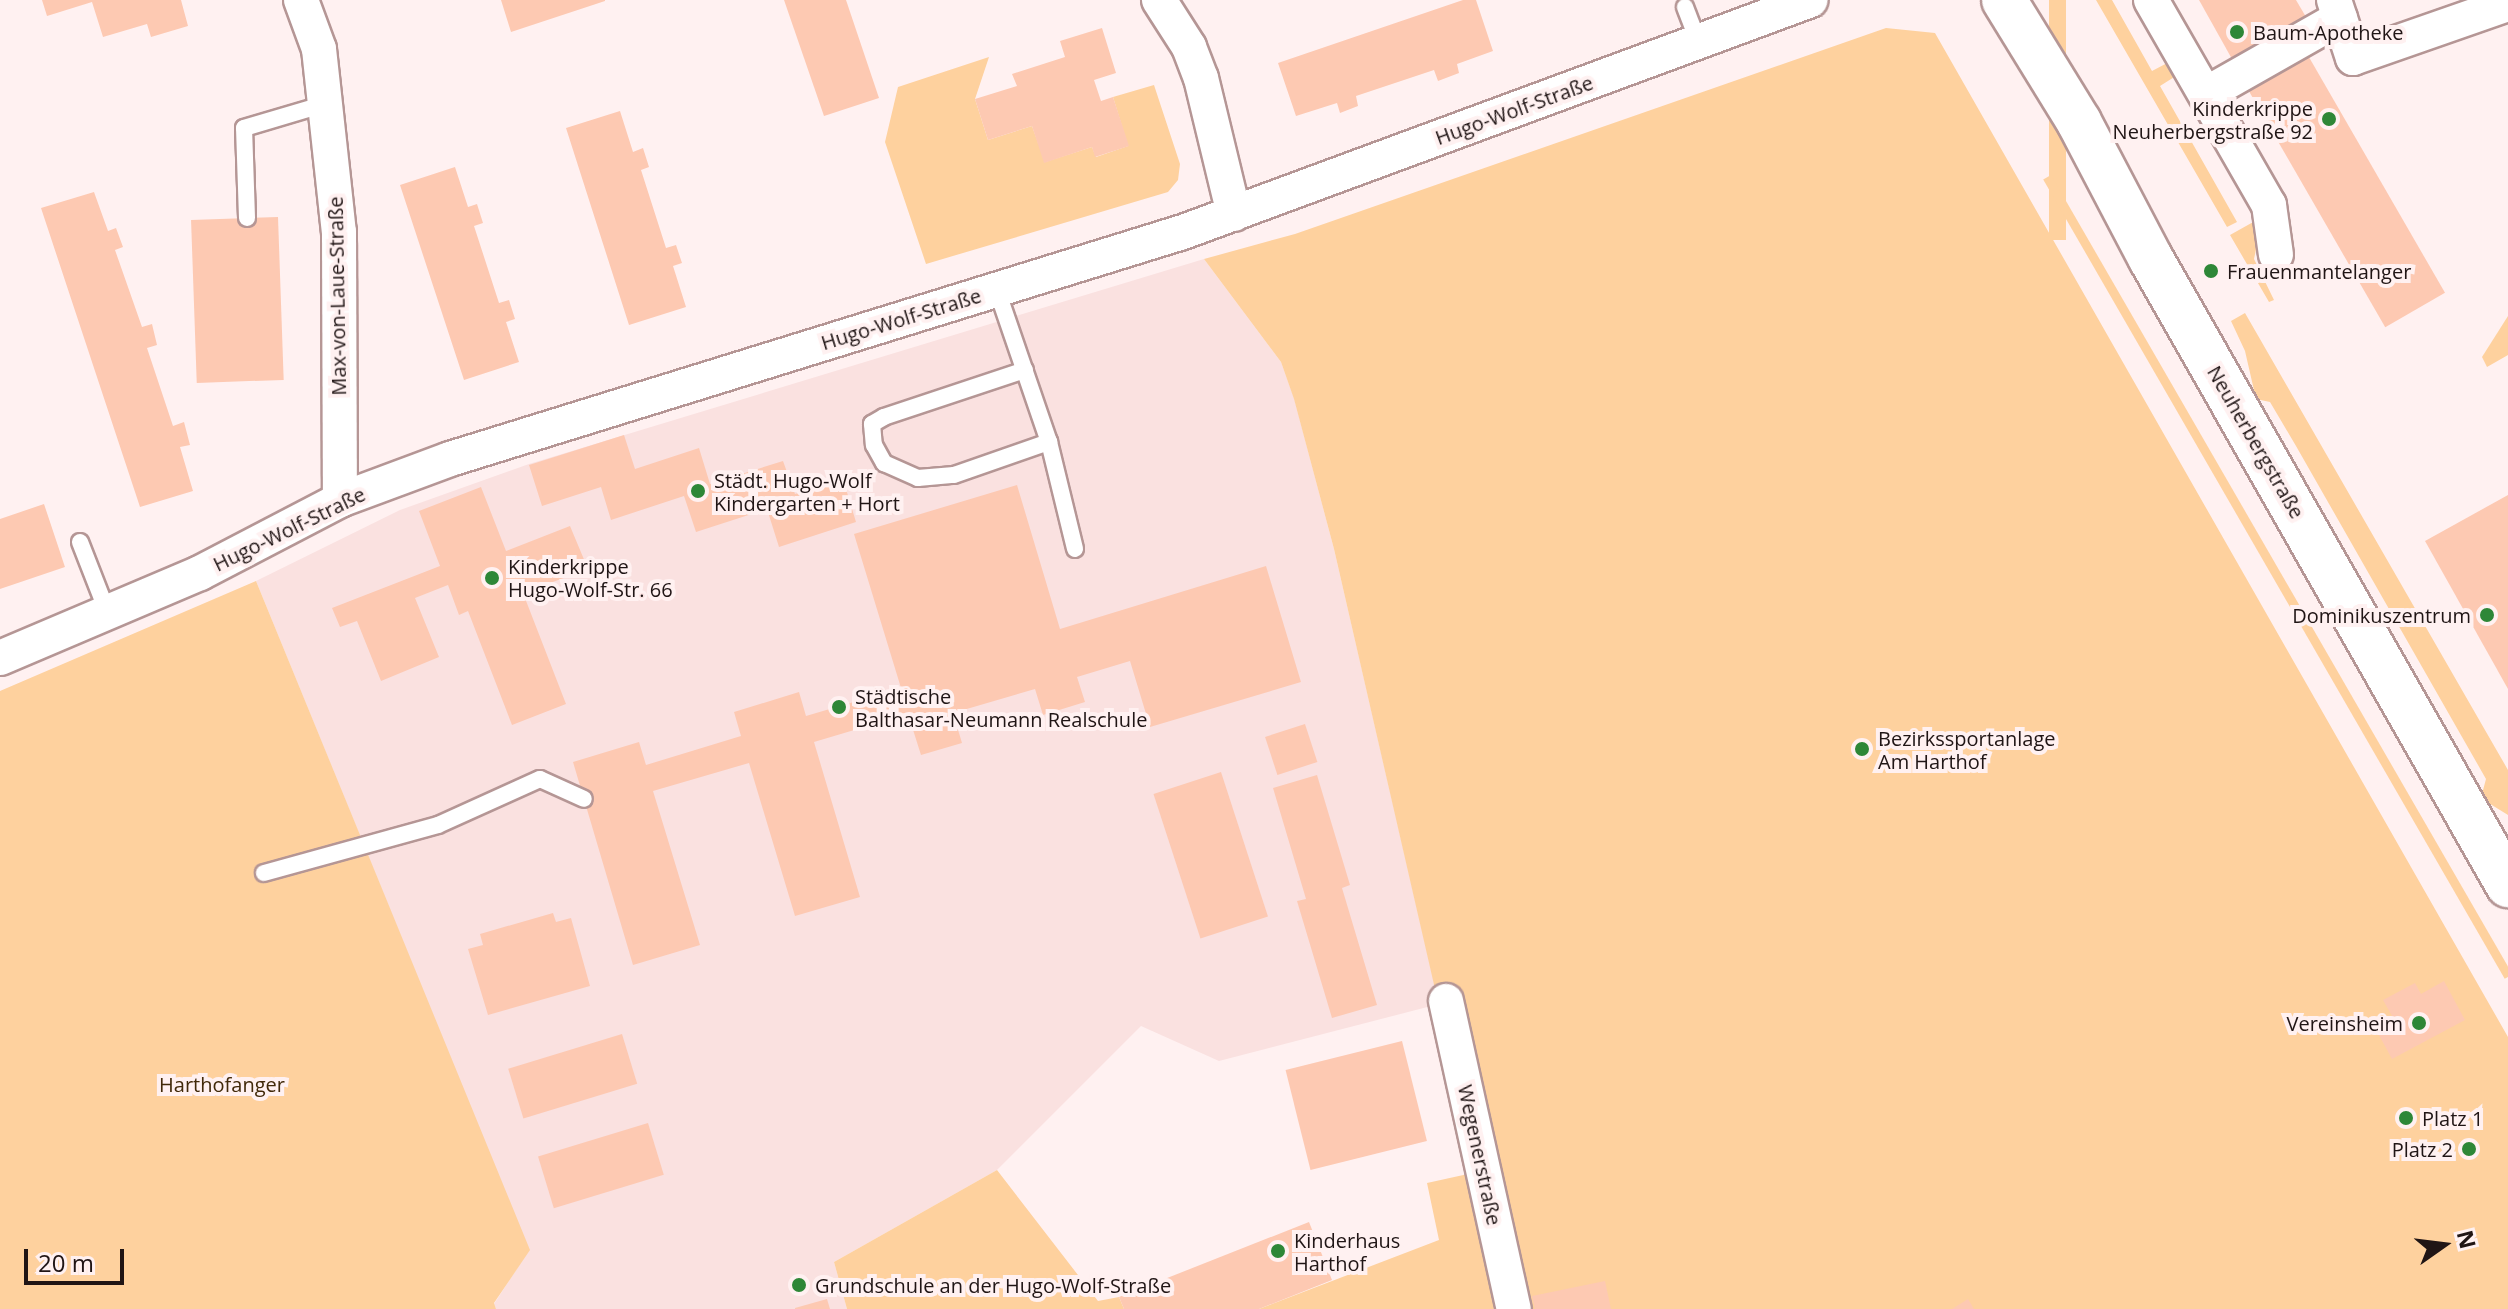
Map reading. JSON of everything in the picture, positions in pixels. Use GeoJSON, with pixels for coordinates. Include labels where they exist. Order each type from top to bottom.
{"type":"FeatureCollection","features":[{"type":"Feature","properties":{"kind":"main road","name":"Neuherbergstraße"},"geometry":{"type":"LineString","coordinates":[[2004,0],[2079,122],[2151,259],[2503,864]]}},
{"type":"Feature","properties":{"kind":"street","name":"Max-von-Laue-Straße"},"geometry":{"type":"LineString","coordinates":[[301,0],[319,49],[339,232],[340,500]]}},
{"type":"Feature","properties":{"kind":"street"},"geometry":{"type":"LineString","coordinates":[[1159,0],[1189,47],[1201,78],[1234,214]]}},
{"type":"Feature","properties":{"kind":"street","name":"Hugo-Wolf-Straße"},"geometry":{"type":"LineString","coordinates":[[0,658],[239,555],[340,500],[561,422],[997,290],[1234,214],[1811,0]]}},
{"type":"Feature","properties":{"kind":"street"},"geometry":{"type":"LineString","coordinates":[[2151,0],[2269,205],[2276,255]]}},
{"type":"Feature","properties":{"kind":"street"},"geometry":{"type":"LineString","coordinates":[[2206,94],[2337,9],[2353,58],[2508,4]]}},
{"type":"Feature","properties":{"kind":"street","name":"Wegenerstraße"},"geometry":{"type":"LineString","coordinates":[[1446,1001],[1514,1309]]}},
{"type":"Feature","properties":{"kind":"lane"},"geometry":{"type":"LineString","coordinates":[[1685,7],[1698,41]]}},
{"type":"Feature","properties":{"kind":"lane"},"geometry":{"type":"LineString","coordinates":[[247,218],[244,128],[325,104]]}},
{"type":"Feature","properties":{"kind":"lane"},"geometry":{"type":"LineString","coordinates":[[997,290],[1049,442],[1075,549]]}},
{"type":"Feature","properties":{"kind":"lane"},"geometry":{"type":"LineString","coordinates":[[1025,370],[884,417],[872,424],[874,445],[884,463],[918,478],[954,475],[1049,442]]}},
{"type":"Feature","properties":{"kind":"lane"},"geometry":{"type":"LineString","coordinates":[[80,542],[108,614]]}},
{"type":"Feature","properties":{"kind":"lane"},"geometry":{"type":"LineString","coordinates":[[264,873],[438,825],[540,779],[584,799]]}},
{"type":"Feature","properties":{"kind":"shaded area","name":"Städtische Balthasar-Neumann Realschule"},"geometry":{"type":"Polygon","coordinates":[[[1204,259],[1281,362],[1294,398],[1334,549],[1439,1004],[1219,1061],[1141,1026],[997,1170],[834,1262],[847,1309],[496,1309],[494,1304],[529,1250],[256,581],[400,510],[529,464],[1204,259]]]}},
{"type":"Feature","properties":{"kind":"green space"},"geometry":{"type":"Polygon","coordinates":[[[2049,0],[2066,0],[2066,240],[2049,240],[2049,0]]]}},
{"type":"Feature","properties":{"kind":"green space"},"geometry":{"type":"Polygon","coordinates":[[[2096,0],[2112,0],[2152,71],[2171,61],[2179,74],[2160,86],[2237,222],[2227,227],[2096,0]]]}},
{"type":"Feature","properties":{"kind":"green space","name":"Bezirkssportanlage Am Harthof"},"geometry":{"type":"Polygon","coordinates":[[[1886,28],[1935,33],[2508,1037],[2508,1309],[1259,1309],[1439,1240],[1427,1183],[1477,1172],[1334,549],[1294,399],[1281,362],[1204,259],[1295,234],[1886,28]]]}},
{"type":"Feature","properties":{"kind":"green space"},"geometry":{"type":"Polygon","coordinates":[[[989,57],[975,99],[988,140],[1032,126],[1045,162],[1092,147],[1096,157],[1128,146],[1113,97],[1154,85],[1180,164],[1178,180],[1168,192],[926,264],[885,142],[898,87],[989,57]]]}},
{"type":"Feature","properties":{"kind":"green space"},"geometry":{"type":"Polygon","coordinates":[[[2051,175],[2508,967],[2508,977],[2505,979],[2043,180],[2051,175]]]}},
{"type":"Feature","properties":{"kind":"green space"},"geometry":{"type":"Polygon","coordinates":[[[2255,221],[2258,240],[2254,259],[2274,300],[2269,302],[2230,235],[2255,221]]]}},
{"type":"Feature","properties":{"kind":"green space"},"geometry":{"type":"Polygon","coordinates":[[[2245,313],[2508,770],[2508,815],[2487,802],[2482,794],[2486,779],[2296,446],[2270,402],[2256,399],[2245,351],[2231,321],[2245,313]]]}},
{"type":"Feature","properties":{"kind":"green space"},"geometry":{"type":"Polygon","coordinates":[[[2508,316],[2508,355],[2487,367],[2482,357],[2508,316]]]}},
{"type":"Feature","properties":{"kind":"green space","name":"Harthofanger"},"geometry":{"type":"Polygon","coordinates":[[[256,581],[530,1250],[494,1303],[496,1309],[0,1309],[0,691],[256,581]]]}},
{"type":"Feature","properties":{"kind":"green space"},"geometry":{"type":"Polygon","coordinates":[[[997,1170],[1098,1301],[1119,1297],[1124,1309],[847,1309],[834,1262],[997,1170]]]}},
{"type":"Feature","properties":{"kind":"building"},"geometry":{"type":"Polygon","coordinates":[[[42,0],[181,0],[188,26],[151,37],[147,24],[103,37],[92,2],[47,16],[42,0]]]}},
{"type":"Feature","properties":{"kind":"building"},"geometry":{"type":"Polygon","coordinates":[[[501,0],[605,0],[605,1],[511,32],[501,0]]]}},
{"type":"Feature","properties":{"kind":"building"},"geometry":{"type":"Polygon","coordinates":[[[784,0],[846,0],[879,98],[824,116],[784,0]]]}},
{"type":"Feature","properties":{"kind":"building"},"geometry":{"type":"Polygon","coordinates":[[[1463,0],[1476,0],[1493,51],[1457,64],[1459,73],[1438,81],[1434,70],[1356,96],[1358,106],[1340,113],[1337,103],[1296,116],[1278,63],[1463,0]]]}},
{"type":"Feature","properties":{"kind":"building"},"geometry":{"type":"Polygon","coordinates":[[[2199,0],[2296,0],[2306,17],[2232,59],[2199,0]]]}},
{"type":"Feature","properties":{"kind":"building"},"geometry":{"type":"Polygon","coordinates":[[[1102,28],[1116,73],[1094,80],[1101,101],[1113,97],[1129,146],[1095,157],[1092,147],[1044,163],[1032,126],[988,140],[975,99],[1017,86],[1012,74],[1065,57],[1060,41],[1102,28]]]}},
{"type":"Feature","properties":{"kind":"building"},"geometry":{"type":"Polygon","coordinates":[[[2306,52],[2445,293],[2385,327],[2246,86],[2306,52]]]}},
{"type":"Feature","properties":{"kind":"building"},"geometry":{"type":"Polygon","coordinates":[[[620,111],[633,152],[643,148],[649,167],[641,170],[666,248],[676,245],[682,263],[673,266],[686,307],[629,325],[566,128],[620,111]]]}},
{"type":"Feature","properties":{"kind":"building"},"geometry":{"type":"Polygon","coordinates":[[[455,167],[468,207],[477,204],[483,223],[474,226],[499,303],[509,300],[515,319],[506,322],[519,362],[464,380],[400,185],[455,167]]]}},
{"type":"Feature","properties":{"kind":"building"},"geometry":{"type":"Polygon","coordinates":[[[94,192],[108,231],[116,228],[123,247],[115,250],[142,327],[152,324],[157,345],[147,348],[173,426],[184,422],[190,445],[180,447],[193,491],[140,507],[41,208],[94,192]]]}},
{"type":"Feature","properties":{"kind":"building"},"geometry":{"type":"Polygon","coordinates":[[[278,217],[284,380],[197,383],[191,220],[278,217]]]}},
{"type":"Feature","properties":{"kind":"building","name":"Städt. Hugo-Wolf Kindergarten + Hort"},"geometry":{"type":"Polygon","coordinates":[[[624,435],[635,469],[699,448],[710,484],[783,461],[795,494],[843,479],[856,522],[779,547],[767,509],[696,532],[684,496],[611,520],[601,487],[542,506],[529,465],[624,435]]]}},
{"type":"Feature","properties":{"kind":"building"},"geometry":{"type":"Polygon","coordinates":[[[1017,485],[1060,629],[1266,566],[1301,682],[1150,727],[1130,661],[1077,677],[1085,702],[1043,715],[1035,689],[953,713],[962,743],[921,755],[908,714],[814,742],[860,897],[795,916],[749,763],[653,791],[700,945],[633,965],[573,762],[639,742],[646,765],[741,736],[734,712],[799,692],[806,716],[901,688],[854,534],[1017,485]]]}},
{"type":"Feature","properties":{"kind":"building"},"geometry":{"type":"Polygon","coordinates":[[[481,487],[506,551],[570,526],[588,569],[523,593],[566,704],[512,725],[468,611],[459,615],[448,585],[415,598],[439,657],[381,681],[357,621],[340,627],[332,608],[440,566],[419,511],[481,487]]]}},
{"type":"Feature","properties":{"kind":"building","name":"Dominikuszentrum"},"geometry":{"type":"Polygon","coordinates":[[[2508,495],[2508,689],[2425,541],[2508,495]]]}},
{"type":"Feature","properties":{"kind":"building"},"geometry":{"type":"Polygon","coordinates":[[[44,504],[65,567],[0,589],[0,519],[44,504]]]}},
{"type":"Feature","properties":{"kind":"building"},"geometry":{"type":"Polygon","coordinates":[[[1305,724],[1317,762],[1277,775],[1265,737],[1305,724]]]}},
{"type":"Feature","properties":{"kind":"building"},"geometry":{"type":"Polygon","coordinates":[[[1221,772],[1268,917],[1200,939],[1153,794],[1221,772]]]}},
{"type":"Feature","properties":{"kind":"building"},"geometry":{"type":"Polygon","coordinates":[[[1317,775],[1350,885],[1342,888],[1377,1005],[1332,1018],[1297,901],[1306,899],[1273,788],[1317,775]]]}},
{"type":"Feature","properties":{"kind":"building"},"geometry":{"type":"Polygon","coordinates":[[[553,913],[556,922],[571,918],[590,986],[488,1015],[468,949],[483,945],[480,934],[553,913]]]}},
{"type":"Feature","properties":{"kind":"building","name":"Vereinsheim"},"geometry":{"type":"Polygon","coordinates":[[[2444,981],[2465,1020],[2392,1059],[2374,1026],[2392,1016],[2383,1000],[2415,983],[2421,994],[2444,981]]]}},
{"type":"Feature","properties":{"kind":"building"},"geometry":{"type":"Polygon","coordinates":[[[622,1034],[637,1084],[523,1119],[508,1069],[622,1034]]]}},
{"type":"Feature","properties":{"kind":"building"},"geometry":{"type":"Polygon","coordinates":[[[1402,1041],[1427,1141],[1310,1170],[1286,1070],[1402,1041]]]}},
{"type":"Feature","properties":{"kind":"building"},"geometry":{"type":"Polygon","coordinates":[[[648,1123],[664,1175],[554,1208],[538,1157],[648,1123]]]}},
{"type":"Feature","properties":{"kind":"building","name":"Kinderhaus Harthof"},"geometry":{"type":"Polygon","coordinates":[[[1309,1222],[1332,1280],[1259,1309],[1124,1309],[1119,1297],[1309,1222]]]}},
{"type":"Feature","properties":{"kind":"building"},"geometry":{"type":"Polygon","coordinates":[[[1605,1281],[1611,1309],[1535,1309],[1532,1296],[1605,1281]]]}},
{"type":"Feature","properties":{"kind":"building"},"geometry":{"type":"Polygon","coordinates":[[[827,1299],[830,1309],[795,1309],[795,1308],[827,1299]]]}},
{"type":"Feature","properties":{"kind":"building"},"geometry":{"type":"Polygon","coordinates":[[[1968,1299],[1974,1309],[1952,1309],[1968,1299]]]}},
{"type":"Feature","properties":{"kind":"place","name":"Baum-Apotheke"},"geometry":{"type":"Point","coordinates":[2237,32]}},
{"type":"Feature","properties":{"kind":"place","name":"Kinderkrippe Neuherbergstraße 92"},"geometry":{"type":"Point","coordinates":[2329,119]}},
{"type":"Feature","properties":{"kind":"place","name":"Frauenmantelanger"},"geometry":{"type":"Point","coordinates":[2211,271]}},
{"type":"Feature","properties":{"kind":"place","name":"Städt. Hugo-Wolf Kindergarten + Hort"},"geometry":{"type":"Point","coordinates":[698,491]}},
{"type":"Feature","properties":{"kind":"place","name":"Kinderkrippe Hugo-Wolf-Str. 66"},"geometry":{"type":"Point","coordinates":[492,578]}},
{"type":"Feature","properties":{"kind":"place","name":"Dominikuszentrum"},"geometry":{"type":"Point","coordinates":[2487,615]}},
{"type":"Feature","properties":{"kind":"place","name":"Städtische Balthasar-Neumann Realschule"},"geometry":{"type":"Point","coordinates":[839,707]}},
{"type":"Feature","properties":{"kind":"place","name":"Bezirkssportanlage Am Harthof"},"geometry":{"type":"Point","coordinates":[1862,749]}},
{"type":"Feature","properties":{"kind":"place","name":"Vereinsheim"},"geometry":{"type":"Point","coordinates":[2419,1023]}},
{"type":"Feature","properties":{"kind":"place","name":"Platz 1"},"geometry":{"type":"Point","coordinates":[2406,1118]}},
{"type":"Feature","properties":{"kind":"place","name":"Platz 2"},"geometry":{"type":"Point","coordinates":[2469,1149]}},
{"type":"Feature","properties":{"kind":"place","name":"Kinderhaus Harthof"},"geometry":{"type":"Point","coordinates":[1278,1251]}},
{"type":"Feature","properties":{"kind":"place","name":"Grundschule an der Hugo-Wolf-Straße"},"geometry":{"type":"Point","coordinates":[799,1285]}}]}
